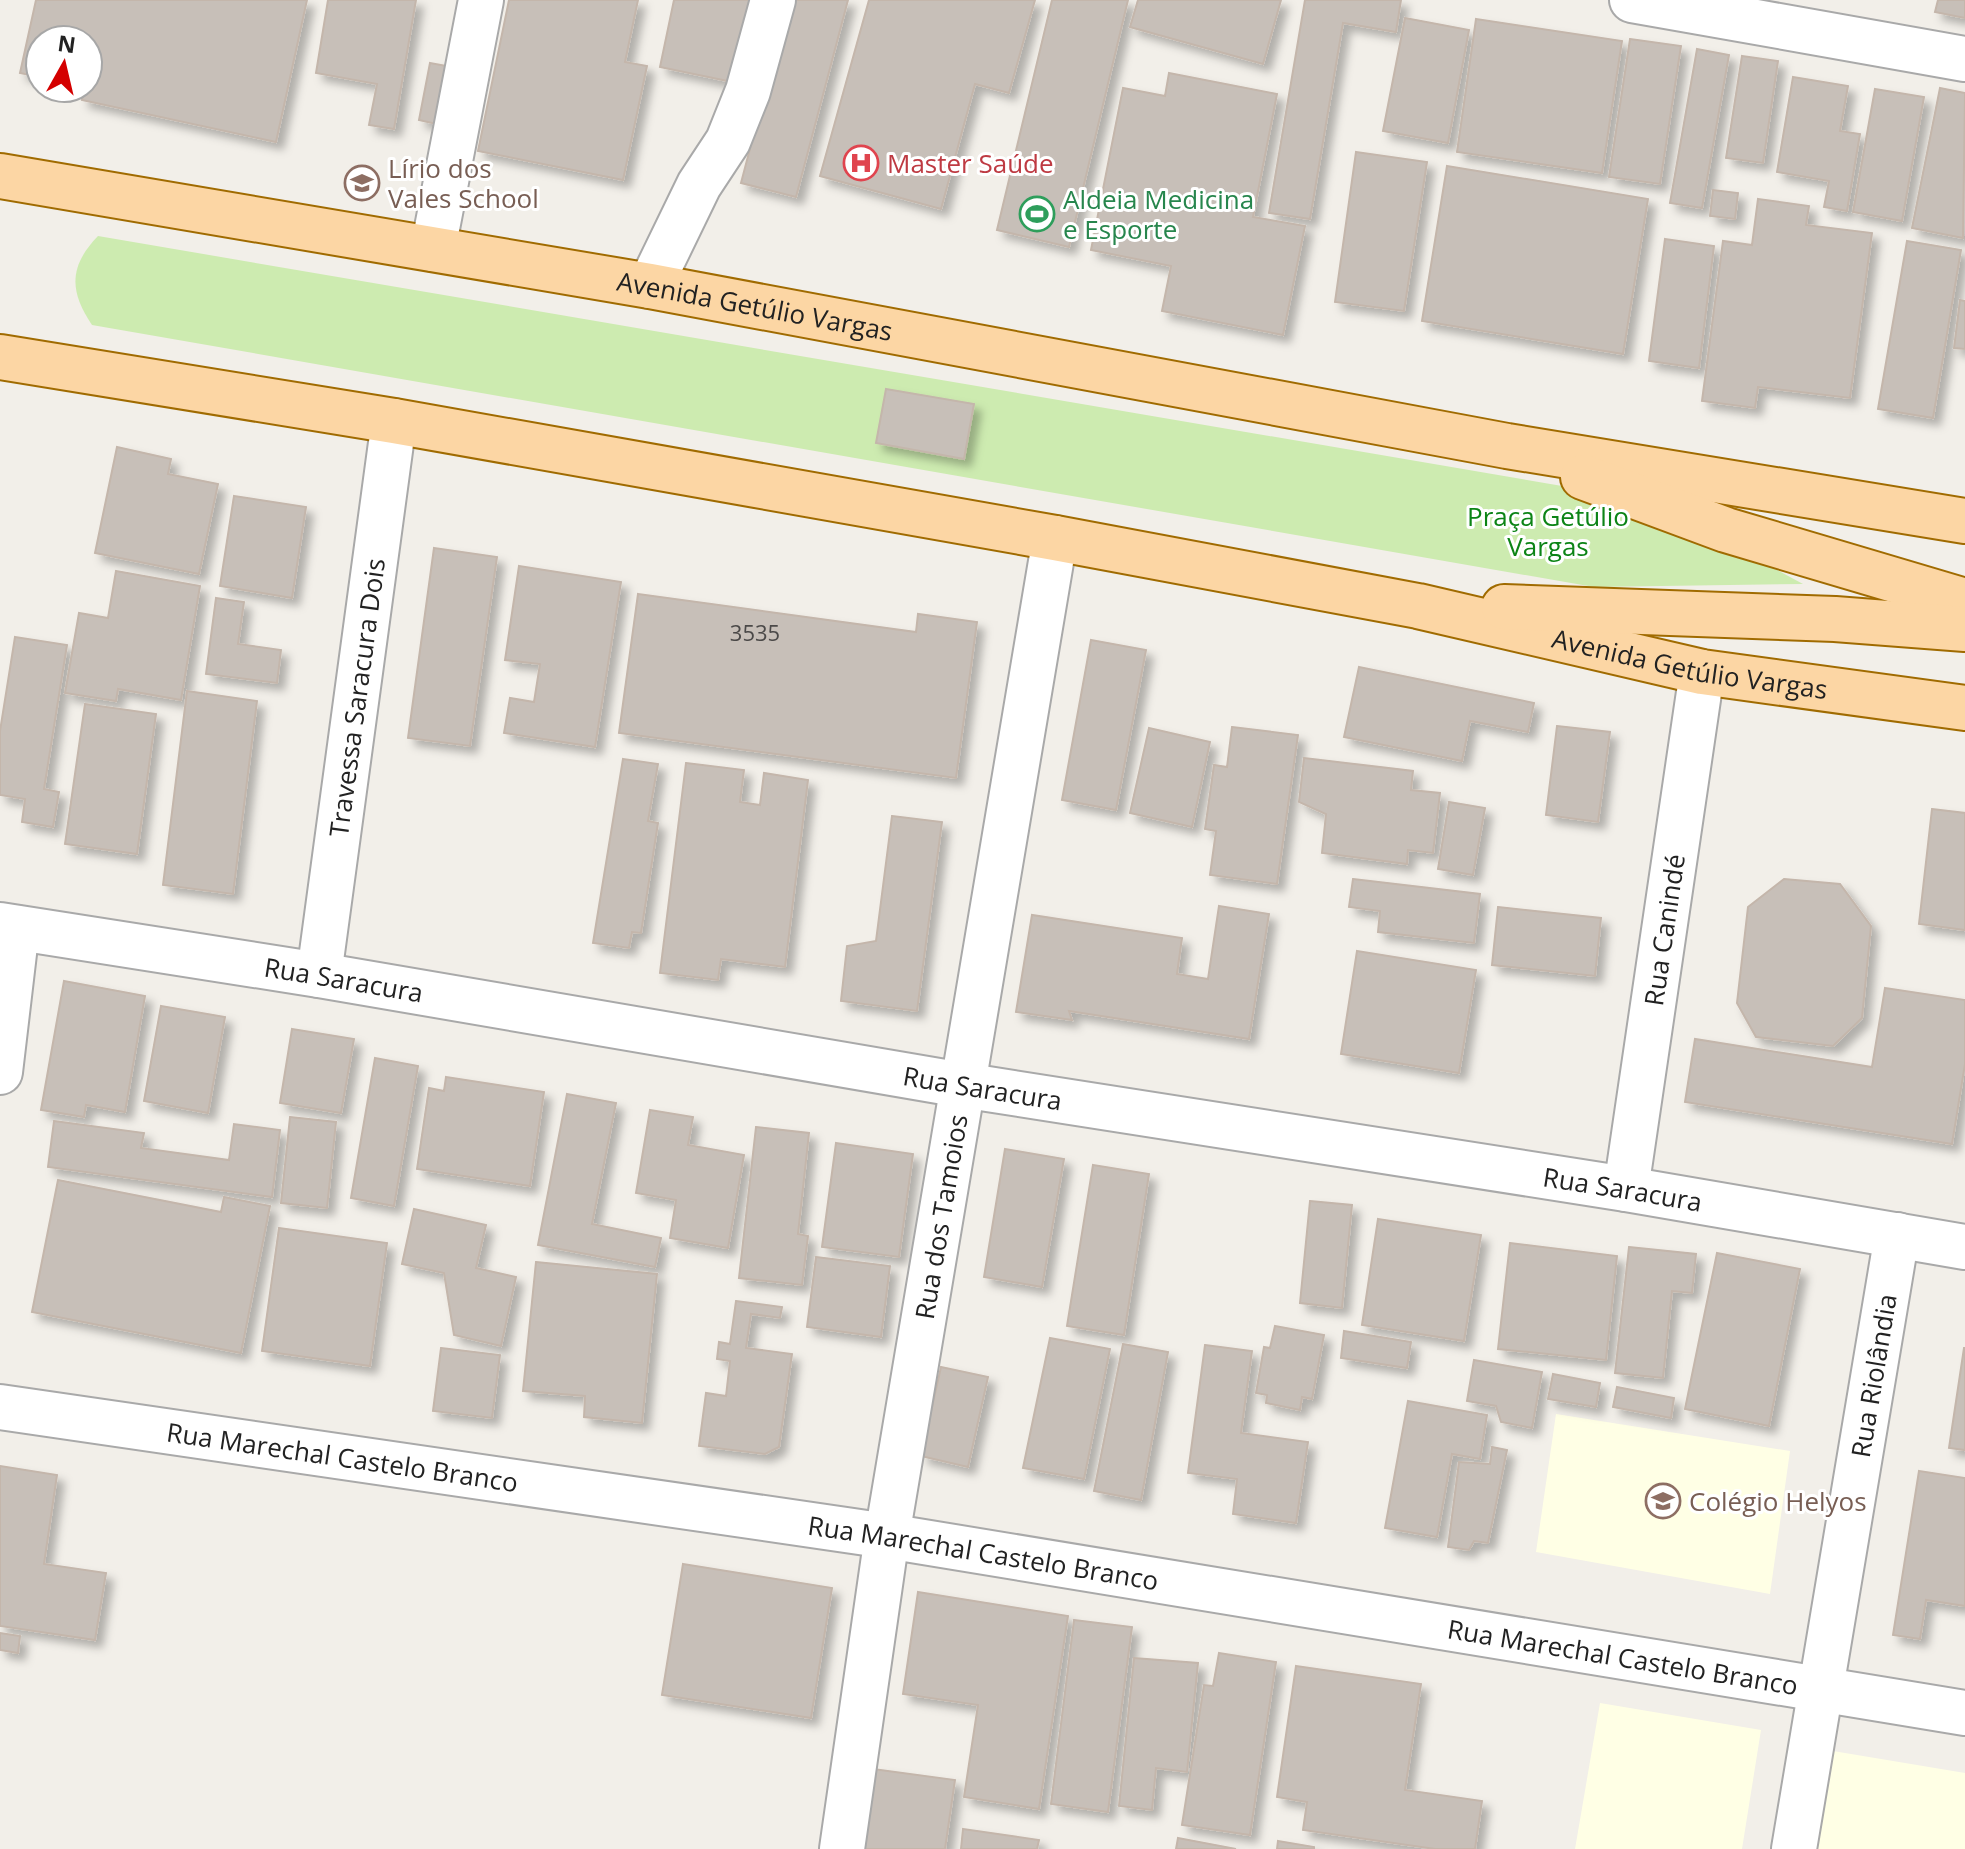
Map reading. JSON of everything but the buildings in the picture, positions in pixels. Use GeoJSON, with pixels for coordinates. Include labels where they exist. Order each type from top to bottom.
{"type":"FeatureCollection","features":[{"type":"Feature","properties":{"kind":"main road","name":"Avenida Getúlio Vargas"},"geometry":{"type":"LineString","coordinates":[[0,176],[650,286],[1507,446],[1965,521]]}},
{"type":"Feature","properties":{"kind":"main road","name":"Avenida Getúlio Vargas"},"geometry":{"type":"LineString","coordinates":[[0,357],[394,421],[1055,538],[1418,606],[1702,672],[1965,708]]}},
{"type":"Feature","properties":{"kind":"main road","name":"Avenida Getúlio Vargas"},"geometry":{"type":"LineString","coordinates":[[1507,446],[1616,491],[1726,530],[1965,601]]}},
{"type":"Feature","properties":{"kind":"main road","name":"Avenida Getúlio Vargas"},"geometry":{"type":"LineString","coordinates":[[1418,606],[1531,607],[1835,619],[1965,629]]}},
{"type":"Feature","properties":{"kind":"street"},"geometry":{"type":"LineString","coordinates":[[433,249],[481,0]]}},
{"type":"Feature","properties":{"kind":"street"},"geometry":{"type":"LineString","coordinates":[[650,286],[699,185],[728,141],[748,91],[773,0]]}},
{"type":"Feature","properties":{"kind":"street"},"geometry":{"type":"LineString","coordinates":[[1632,0],[1965,59]]}},
{"type":"Feature","properties":{"kind":"street","name":"Travessa Saracura Dois"},"geometry":{"type":"LineString","coordinates":[[319,975],[394,421]]}},
{"type":"Feature","properties":{"kind":"street","name":"Rua dos Tamoios"},"geometry":{"type":"LineString","coordinates":[[842,1849],[887,1536],[1055,538]]}},
{"type":"Feature","properties":{"kind":"street","name":"Rua Canindé"},"geometry":{"type":"LineString","coordinates":[[1626,1189],[1702,672]]}},
{"type":"Feature","properties":{"kind":"street"},"geometry":{"type":"LineString","coordinates":[[0,1072],[9,926]]}},
{"type":"Feature","properties":{"kind":"street","name":"Rua Saracura"},"geometry":{"type":"LineString","coordinates":[[9,926],[319,975],[962,1085],[1626,1189],[1965,1247]]}},
{"type":"Feature","properties":{"kind":"street","name":"Rua Riolândia"},"geometry":{"type":"LineString","coordinates":[[1794,1849],[1897,1235]]}},
{"type":"Feature","properties":{"kind":"street","name":"Rua Marechal Castelo Branco"},"geometry":{"type":"LineString","coordinates":[[0,1407],[887,1536],[1965,1713]]}},
{"type":"Feature","properties":{"kind":"shaded area","name":"Colégio Helyos"},"geometry":{"type":"Polygon","coordinates":[[[1556,1414],[1790,1451],[1770,1594],[1536,1552],[1556,1414]]]}},
{"type":"Feature","properties":{"kind":"shaded area"},"geometry":{"type":"Polygon","coordinates":[[[1600,1703],[1761,1730],[1742,1849],[1575,1849],[1600,1703]]]}},
{"type":"Feature","properties":{"kind":"shaded area"},"geometry":{"type":"Polygon","coordinates":[[[1827,1750],[1965,1773],[1965,1849],[1811,1849],[1827,1750]]]}},
{"type":"Feature","properties":{"kind":"green space","name":"Praça Getúlio Vargas"},"geometry":{"type":"Polygon","coordinates":[[[98,236],[1650,501],[1803,584],[1594,587],[92,325],[79,301],[76,279],[82,258],[98,236]]]}},
{"type":"Feature","properties":{"kind":"place","name":"Master Saúde"},"geometry":{"type":"Point","coordinates":[861,163]}},
{"type":"Feature","properties":{"kind":"place","name":"Lírio dos Vales School"},"geometry":{"type":"Point","coordinates":[362,183]}},
{"type":"Feature","properties":{"kind":"place","name":"Aldeia Medicina e Esporte"},"geometry":{"type":"Point","coordinates":[1037,214]}},
{"type":"Feature","properties":{"kind":"place","name":"Colégio Helyos"},"geometry":{"type":"Point","coordinates":[1663,1501]}}]}
